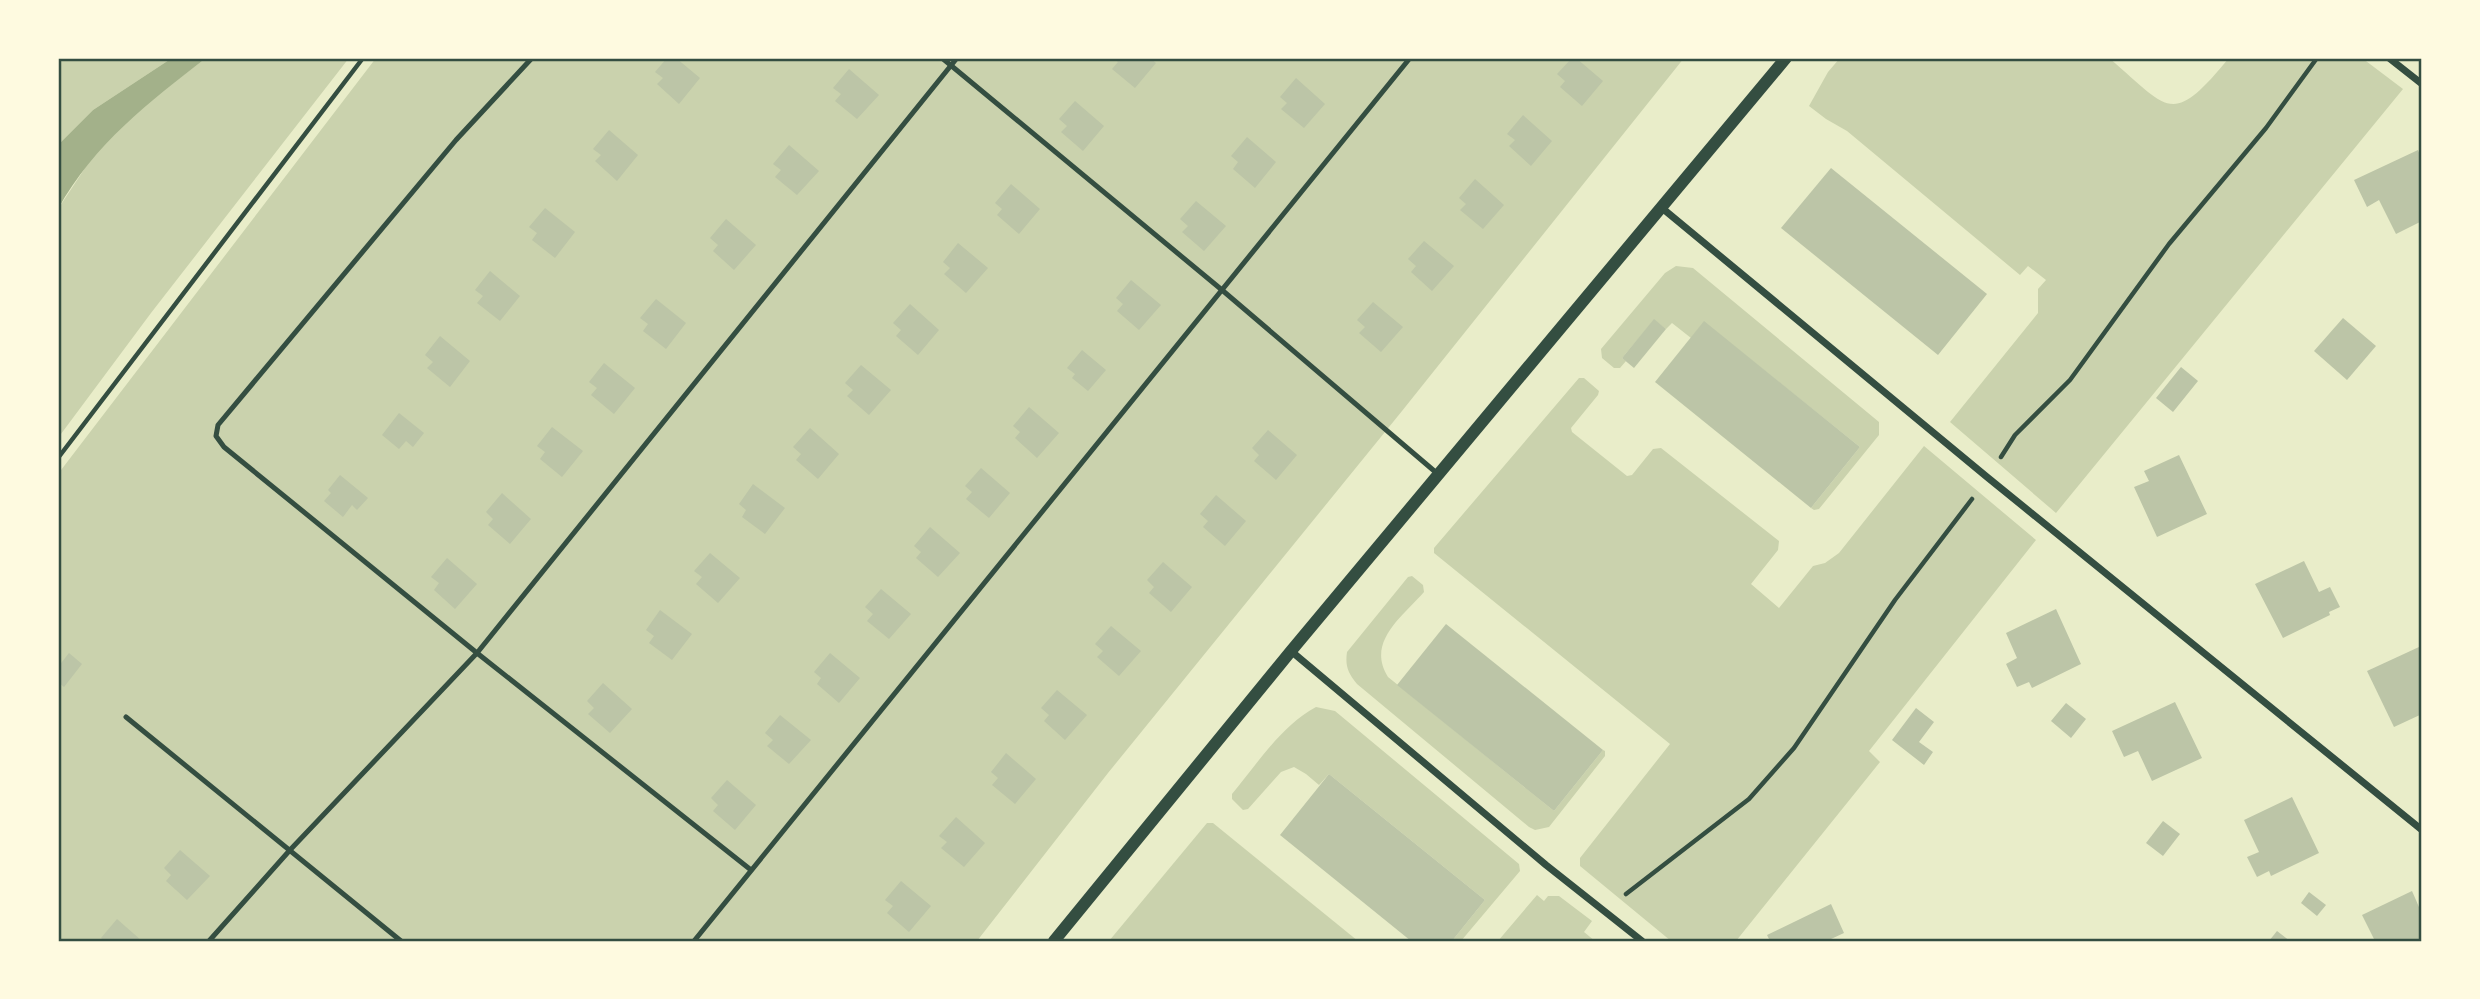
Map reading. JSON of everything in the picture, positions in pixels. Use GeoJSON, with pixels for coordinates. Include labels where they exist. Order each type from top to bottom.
{"type":"FeatureCollection","features":[{"type":"Feature","properties":{"kind":"street"},"geometry":{"type":"LineString","coordinates":[[1054,941],[1786,58]]}},
{"type":"Feature","properties":{"kind":"street"},"geometry":{"type":"LineString","coordinates":[[2389,58],[2422,84]]}},
{"type":"Feature","properties":{"kind":"street"},"geometry":{"type":"LineString","coordinates":[[1662,208],[1987,477],[2422,830]]}},
{"type":"Feature","properties":{"kind":"street"},"geometry":{"type":"LineString","coordinates":[[1292,651],[1642,941]]}},
{"type":"Feature","properties":{"kind":"lane"},"geometry":{"type":"LineString","coordinates":[[532,58],[438,162],[218,425],[216,436],[224,447],[477,653],[751,870]]}},
{"type":"Feature","properties":{"kind":"lane"},"geometry":{"type":"LineString","coordinates":[[942,58],[1222,290],[1438,475]]}},
{"type":"Feature","properties":{"kind":"lane"},"geometry":{"type":"LineString","coordinates":[[209,941],[290,850],[477,653],[957,58]]}},
{"type":"Feature","properties":{"kind":"lane"},"geometry":{"type":"LineString","coordinates":[[694,941],[1410,58]]}},
{"type":"Feature","properties":{"kind":"lane"},"geometry":{"type":"LineString","coordinates":[[126,717],[401,941]]}},
{"type":"Feature","properties":{"kind":"path"},"geometry":{"type":"LineString","coordinates":[[58,458],[363,58]]}},
{"type":"Feature","properties":{"kind":"path"},"geometry":{"type":"LineString","coordinates":[[1609,914],[1625,895],[1749,799],[1794,748],[1895,600],[2015,435],[2070,380],[2169,244],[2266,128],[2317,58]]}},
{"type":"Feature","properties":{"kind":"shaded area"},"geometry":{"type":"Polygon","coordinates":[[[58,58],[172,58],[93,110],[58,145],[58,58]]]}},
{"type":"Feature","properties":{"kind":"shaded area"},"geometry":{"type":"Polygon","coordinates":[[[172,58],[206,58],[144,108],[106,144],[88,164],[58,209],[58,145],[93,110],[172,58]]]}},
{"type":"Feature","properties":{"kind":"shaded area"},"geometry":{"type":"Polygon","coordinates":[[[206,58],[349,58],[151,313],[58,438],[58,209],[91,159],[113,135],[144,105],[206,58]]]}},
{"type":"Feature","properties":{"kind":"shaded area"},"geometry":{"type":"Polygon","coordinates":[[[376,58],[1684,58],[1108,773],[977,941],[58,941],[58,474],[376,58]]]}},
{"type":"Feature","properties":{"kind":"shaded area"},"geometry":{"type":"Polygon","coordinates":[[[1840,58],[2109,58],[2145,90],[2170,104],[2182,102],[2194,95],[2229,58],[2362,58],[2403,89],[2056,513],[1950,422],[2038,313],[2038,289],[2046,280],[2028,266],[2020,275],[1847,131],[1809,106],[1828,72],[1840,58]]]}},
{"type":"Feature","properties":{"kind":"shaded area"},"geometry":{"type":"Polygon","coordinates":[[[1676,266],[1693,268],[1879,422],[1879,435],[1819,509],[1811,508],[1860,447],[1704,322],[1691,338],[1672,323],[1666,329],[1654,320],[1622,358],[1626,361],[1620,368],[1614,368],[1602,358],[1601,349],[1665,273],[1676,266]]]}},
{"type":"Feature","properties":{"kind":"shaded area"},"geometry":{"type":"Polygon","coordinates":[[[1579,378],[1584,378],[1599,391],[1571,428],[1572,432],[1627,476],[1632,475],[1653,449],[1661,448],[1779,541],[1778,550],[1751,584],[1779,608],[1813,566],[1825,563],[1839,553],[1924,446],[2036,540],[1869,751],[1880,762],[1736,941],[1671,941],[1580,866],[1580,858],[1670,744],[1434,553],[1434,548],[1579,378]]]}},
{"type":"Feature","properties":{"kind":"shaded area"},"geometry":{"type":"Polygon","coordinates":[[[1412,576],[1423,585],[1424,592],[1397,621],[1384,641],[1382,664],[1388,677],[1554,811],[1603,750],[1605,751],[1605,756],[1549,827],[1535,830],[1529,827],[1357,684],[1349,673],[1347,652],[1408,577],[1412,576]]]}},
{"type":"Feature","properties":{"kind":"shaded area"},"geometry":{"type":"Polygon","coordinates":[[[1316,707],[1335,711],[1519,864],[1520,871],[1461,941],[1452,941],[1485,900],[1329,774],[1319,785],[1294,767],[1281,772],[1248,809],[1243,810],[1232,799],[1232,794],[1281,735],[1316,707]]]}},
{"type":"Feature","properties":{"kind":"shaded area"},"geometry":{"type":"Polygon","coordinates":[[[1207,823],[1213,823],[1358,941],[1109,941],[1207,823]]]}},
{"type":"Feature","properties":{"kind":"shaded area"},"geometry":{"type":"Polygon","coordinates":[[[1537,895],[1544,901],[1548,896],[1559,896],[1592,921],[1584,932],[1595,941],[1498,941],[1537,895]]]}},
{"type":"Feature","properties":{"kind":"building"},"geometry":{"type":"Polygon","coordinates":[[[667,58],[676,58],[700,78],[679,104],[657,84],[663,78],[655,72],[667,58]]]}},
{"type":"Feature","properties":{"kind":"building"},"geometry":{"type":"Polygon","coordinates":[[[1112,58],[1150,58],[1156,63],[1135,88],[1112,69],[1118,62],[1112,58]]]}},
{"type":"Feature","properties":{"kind":"building"},"geometry":{"type":"Polygon","coordinates":[[[1572,58],[1576,58],[1603,81],[1582,106],[1560,87],[1565,81],[1557,74],[1572,58]]]}},
{"type":"Feature","properties":{"kind":"building"},"geometry":{"type":"Polygon","coordinates":[[[849,69],[879,95],[857,119],[835,101],[841,94],[833,88],[849,69]]]}},
{"type":"Feature","properties":{"kind":"building"},"geometry":{"type":"Polygon","coordinates":[[[1296,78],[1325,104],[1304,128],[1281,109],[1287,103],[1280,97],[1296,78]]]}},
{"type":"Feature","properties":{"kind":"building"},"geometry":{"type":"Polygon","coordinates":[[[1075,101],[1104,126],[1083,151],[1061,132],[1067,126],[1059,119],[1075,101]]]}},
{"type":"Feature","properties":{"kind":"building"},"geometry":{"type":"Polygon","coordinates":[[[1523,115],[1552,141],[1531,166],[1509,146],[1515,140],[1507,134],[1523,115]]]}},
{"type":"Feature","properties":{"kind":"building"},"geometry":{"type":"Polygon","coordinates":[[[609,130],[638,155],[617,181],[595,161],[601,155],[593,149],[609,130]]]}},
{"type":"Feature","properties":{"kind":"building"},"geometry":{"type":"Polygon","coordinates":[[[1247,137],[1276,162],[1255,188],[1233,169],[1238,162],[1231,156],[1247,137]]]}},
{"type":"Feature","properties":{"kind":"building"},"geometry":{"type":"Polygon","coordinates":[[[789,145],[819,171],[797,195],[775,177],[781,170],[773,164],[789,145]]]}},
{"type":"Feature","properties":{"kind":"building"},"geometry":{"type":"Polygon","coordinates":[[[2418,150],[2422,160],[2422,221],[2396,234],[2379,200],[2367,207],[2354,180],[2418,150]]]}},
{"type":"Feature","properties":{"kind":"building"},"geometry":{"type":"Polygon","coordinates":[[[1831,168],[1987,294],[1938,355],[1781,228],[1831,168]]]}},
{"type":"Feature","properties":{"kind":"building"},"geometry":{"type":"Polygon","coordinates":[[[1475,179],[1504,205],[1483,229],[1460,210],[1466,204],[1459,198],[1475,179]]]}},
{"type":"Feature","properties":{"kind":"building"},"geometry":{"type":"Polygon","coordinates":[[[1011,184],[1040,209],[1019,234],[997,215],[1002,209],[995,203],[1011,184]]]}},
{"type":"Feature","properties":{"kind":"building"},"geometry":{"type":"Polygon","coordinates":[[[1196,201],[1226,226],[1204,251],[1182,232],[1188,226],[1180,219],[1196,201]]]}},
{"type":"Feature","properties":{"kind":"building"},"geometry":{"type":"Polygon","coordinates":[[[545,208],[575,232],[555,258],[532,240],[537,233],[529,227],[545,208]]]}},
{"type":"Feature","properties":{"kind":"building"},"geometry":{"type":"Polygon","coordinates":[[[726,219],[756,245],[734,270],[713,251],[718,245],[710,238],[726,219]]]}},
{"type":"Feature","properties":{"kind":"building"},"geometry":{"type":"Polygon","coordinates":[[[1424,241],[1454,266],[1432,291],[1411,272],[1416,266],[1408,259],[1424,241]]]}},
{"type":"Feature","properties":{"kind":"building"},"geometry":{"type":"Polygon","coordinates":[[[958,243],[988,268],[966,293],[944,274],[950,268],[943,262],[958,243]]]}},
{"type":"Feature","properties":{"kind":"building"},"geometry":{"type":"Polygon","coordinates":[[[490,271],[520,296],[500,321],[477,303],[483,296],[475,290],[490,271]]]}},
{"type":"Feature","properties":{"kind":"building"},"geometry":{"type":"Polygon","coordinates":[[[1131,280],[1161,305],[1139,330],[1117,311],[1123,304],[1116,298],[1131,280]]]}},
{"type":"Feature","properties":{"kind":"building"},"geometry":{"type":"Polygon","coordinates":[[[656,299],[686,323],[666,349],[643,331],[648,324],[640,318],[656,299]]]}},
{"type":"Feature","properties":{"kind":"building"},"geometry":{"type":"Polygon","coordinates":[[[1373,302],[1403,327],[1381,352],[1359,333],[1365,327],[1357,320],[1373,302]]]}},
{"type":"Feature","properties":{"kind":"building"},"geometry":{"type":"Polygon","coordinates":[[[910,304],[939,330],[918,355],[896,336],[901,330],[893,323],[910,304]]]}},
{"type":"Feature","properties":{"kind":"building"},"geometry":{"type":"Polygon","coordinates":[[[2343,318],[2376,346],[2347,380],[2314,351],[2343,318]]]}},
{"type":"Feature","properties":{"kind":"building"},"geometry":{"type":"Polygon","coordinates":[[[1654,319],[1666,329],[1634,368],[1622,358],[1654,319]]]}},
{"type":"Feature","properties":{"kind":"building"},"geometry":{"type":"Polygon","coordinates":[[[1704,321],[1860,447],[1811,508],[1655,382],[1704,321]]]}},
{"type":"Feature","properties":{"kind":"building"},"geometry":{"type":"Polygon","coordinates":[[[440,336],[470,361],[450,387],[427,368],[433,362],[425,355],[440,336]]]}},
{"type":"Feature","properties":{"kind":"building"},"geometry":{"type":"Polygon","coordinates":[[[1082,350],[1106,370],[1088,391],[1072,378],[1075,374],[1067,368],[1082,350]]]}},
{"type":"Feature","properties":{"kind":"building"},"geometry":{"type":"Polygon","coordinates":[[[604,363],[635,388],[614,414],[591,395],[597,388],[589,382],[604,363]]]}},
{"type":"Feature","properties":{"kind":"building"},"geometry":{"type":"Polygon","coordinates":[[[861,365],[891,390],[869,415],[847,396],[853,390],[845,383],[861,365]]]}},
{"type":"Feature","properties":{"kind":"building"},"geometry":{"type":"Polygon","coordinates":[[[2181,367],[2198,381],[2173,412],[2156,398],[2181,367]]]}},
{"type":"Feature","properties":{"kind":"building"},"geometry":{"type":"Polygon","coordinates":[[[1029,407],[1059,433],[1037,458],[1015,438],[1020,432],[1013,426],[1029,407]]]}},
{"type":"Feature","properties":{"kind":"building"},"geometry":{"type":"Polygon","coordinates":[[[399,413],[424,433],[413,447],[406,441],[399,449],[382,435],[399,413]]]}},
{"type":"Feature","properties":{"kind":"building"},"geometry":{"type":"Polygon","coordinates":[[[552,427],[583,451],[562,477],[540,459],[545,452],[537,446],[552,427]]]}},
{"type":"Feature","properties":{"kind":"building"},"geometry":{"type":"Polygon","coordinates":[[[810,428],[839,454],[818,479],[796,460],[801,454],[793,447],[810,428]]]}},
{"type":"Feature","properties":{"kind":"building"},"geometry":{"type":"Polygon","coordinates":[[[1268,430],[1297,455],[1276,480],[1254,461],[1259,455],[1252,448],[1268,430]]]}},
{"type":"Feature","properties":{"kind":"building"},"geometry":{"type":"Polygon","coordinates":[[[2179,455],[2207,514],[2157,537],[2134,487],[2149,481],[2144,471],[2179,455]]]}},
{"type":"Feature","properties":{"kind":"building"},"geometry":{"type":"Polygon","coordinates":[[[981,468],[1010,493],[989,518],[966,499],[972,492],[965,486],[981,468]]]}},
{"type":"Feature","properties":{"kind":"building"},"geometry":{"type":"Polygon","coordinates":[[[340,475],[368,498],[357,510],[352,505],[343,517],[324,501],[331,493],[328,490],[340,475]]]}},
{"type":"Feature","properties":{"kind":"building"},"geometry":{"type":"Polygon","coordinates":[[[753,484],[785,508],[765,534],[742,517],[746,510],[739,504],[753,484]]]}},
{"type":"Feature","properties":{"kind":"building"},"geometry":{"type":"Polygon","coordinates":[[[502,493],[531,519],[510,544],[488,525],[493,519],[486,512],[502,493]]]}},
{"type":"Feature","properties":{"kind":"building"},"geometry":{"type":"Polygon","coordinates":[[[1216,495],[1246,521],[1225,546],[1203,527],[1208,521],[1200,514],[1216,495]]]}},
{"type":"Feature","properties":{"kind":"building"},"geometry":{"type":"Polygon","coordinates":[[[930,527],[960,553],[938,577],[916,558],[921,552],[914,546],[930,527]]]}},
{"type":"Feature","properties":{"kind":"building"},"geometry":{"type":"Polygon","coordinates":[[[710,553],[740,578],[718,603],[696,584],[702,577],[694,571],[710,553]]]}},
{"type":"Feature","properties":{"kind":"building"},"geometry":{"type":"Polygon","coordinates":[[[447,558],[477,584],[455,609],[434,590],[439,583],[431,577],[447,558]]]}},
{"type":"Feature","properties":{"kind":"building"},"geometry":{"type":"Polygon","coordinates":[[[2304,561],[2319,592],[2330,587],[2340,607],[2329,612],[2330,615],[2283,638],[2255,584],[2304,561]]]}},
{"type":"Feature","properties":{"kind":"building"},"geometry":{"type":"Polygon","coordinates":[[[1163,562],[1192,587],[1171,612],[1149,593],[1154,587],[1147,580],[1163,562]]]}},
{"type":"Feature","properties":{"kind":"building"},"geometry":{"type":"Polygon","coordinates":[[[881,589],[911,614],[889,639],[867,621],[873,614],[865,607],[881,589]]]}},
{"type":"Feature","properties":{"kind":"building"},"geometry":{"type":"Polygon","coordinates":[[[2056,609],[2081,664],[2032,688],[2029,682],[2017,687],[2006,664],[2017,658],[2006,633],[2056,609]]]}},
{"type":"Feature","properties":{"kind":"building"},"geometry":{"type":"Polygon","coordinates":[[[660,610],[692,634],[672,660],[649,643],[654,636],[646,630],[660,610]]]}},
{"type":"Feature","properties":{"kind":"building"},"geometry":{"type":"Polygon","coordinates":[[[1446,624],[1603,750],[1554,811],[1397,685],[1446,624]]]}},
{"type":"Feature","properties":{"kind":"building"},"geometry":{"type":"Polygon","coordinates":[[[1111,626],[1141,651],[1119,676],[1097,657],[1103,651],[1095,644],[1111,626]]]}},
{"type":"Feature","properties":{"kind":"building"},"geometry":{"type":"Polygon","coordinates":[[[2419,647],[2422,654],[2422,714],[2394,727],[2367,671],[2419,647]]]}},
{"type":"Feature","properties":{"kind":"building"},"geometry":{"type":"Polygon","coordinates":[[[69,653],[82,664],[64,687],[58,682],[58,667],[69,653]]]}},
{"type":"Feature","properties":{"kind":"building"},"geometry":{"type":"Polygon","coordinates":[[[830,653],[860,678],[839,703],[817,684],[821,678],[814,672],[830,653]]]}},
{"type":"Feature","properties":{"kind":"building"},"geometry":{"type":"Polygon","coordinates":[[[603,683],[632,709],[610,733],[588,714],[594,708],[587,701],[603,683]]]}},
{"type":"Feature","properties":{"kind":"building"},"geometry":{"type":"Polygon","coordinates":[[[1057,690],[1087,715],[1065,740],[1044,721],[1049,715],[1041,708],[1057,690]]]}},
{"type":"Feature","properties":{"kind":"building"},"geometry":{"type":"Polygon","coordinates":[[[2175,702],[2202,758],[2152,781],[2138,751],[2124,757],[2112,731],[2175,702]]]}},
{"type":"Feature","properties":{"kind":"building"},"geometry":{"type":"Polygon","coordinates":[[[2066,703],[2086,719],[2071,738],[2051,721],[2066,703]]]}},
{"type":"Feature","properties":{"kind":"building"},"geometry":{"type":"Polygon","coordinates":[[[1916,708],[1934,722],[1919,742],[1933,752],[1924,765],[1892,740],[1916,708]]]}},
{"type":"Feature","properties":{"kind":"building"},"geometry":{"type":"Polygon","coordinates":[[[780,715],[811,740],[789,764],[767,746],[773,740],[765,733],[780,715]]]}},
{"type":"Feature","properties":{"kind":"building"},"geometry":{"type":"Polygon","coordinates":[[[1006,753],[1036,779],[1015,804],[992,785],[998,778],[991,772],[1006,753]]]}},
{"type":"Feature","properties":{"kind":"building"},"geometry":{"type":"Polygon","coordinates":[[[1329,774],[1485,900],[1452,941],[1411,941],[1280,835],[1329,774]]]}},
{"type":"Feature","properties":{"kind":"building"},"geometry":{"type":"Polygon","coordinates":[[[727,780],[756,805],[735,830],[713,811],[718,805],[711,798],[727,780]]]}},
{"type":"Feature","properties":{"kind":"building"},"geometry":{"type":"Polygon","coordinates":[[[2292,797],[2319,853],[2271,876],[2269,871],[2257,877],[2247,857],[2259,852],[2244,820],[2292,797]]]}},
{"type":"Feature","properties":{"kind":"building"},"geometry":{"type":"Polygon","coordinates":[[[956,817],[985,843],[964,867],[941,848],[947,842],[939,836],[956,817]]]}},
{"type":"Feature","properties":{"kind":"building"},"geometry":{"type":"Polygon","coordinates":[[[2163,821],[2180,834],[2163,856],[2146,843],[2163,821]]]}},
{"type":"Feature","properties":{"kind":"building"},"geometry":{"type":"Polygon","coordinates":[[[180,850],[210,876],[187,900],[166,881],[171,875],[164,868],[180,850]]]}},
{"type":"Feature","properties":{"kind":"building"},"geometry":{"type":"Polygon","coordinates":[[[901,881],[931,906],[909,932],[887,913],[893,906],[885,900],[901,881]]]}},
{"type":"Feature","properties":{"kind":"building"},"geometry":{"type":"Polygon","coordinates":[[[2412,891],[2422,914],[2422,941],[2375,941],[2362,915],[2412,891]]]}},
{"type":"Feature","properties":{"kind":"building"},"geometry":{"type":"Polygon","coordinates":[[[2309,892],[2326,905],[2317,916],[2301,903],[2309,892]]]}},
{"type":"Feature","properties":{"kind":"building"},"geometry":{"type":"Polygon","coordinates":[[[1831,904],[1844,933],[1831,939],[1832,941],[1770,941],[1767,935],[1831,904]]]}},
{"type":"Feature","properties":{"kind":"building"},"geometry":{"type":"Polygon","coordinates":[[[117,919],[142,941],[104,941],[101,938],[117,919]]]}},
{"type":"Feature","properties":{"kind":"building"},"geometry":{"type":"Polygon","coordinates":[[[2277,931],[2290,941],[2269,941],[2277,931]]]}}]}
